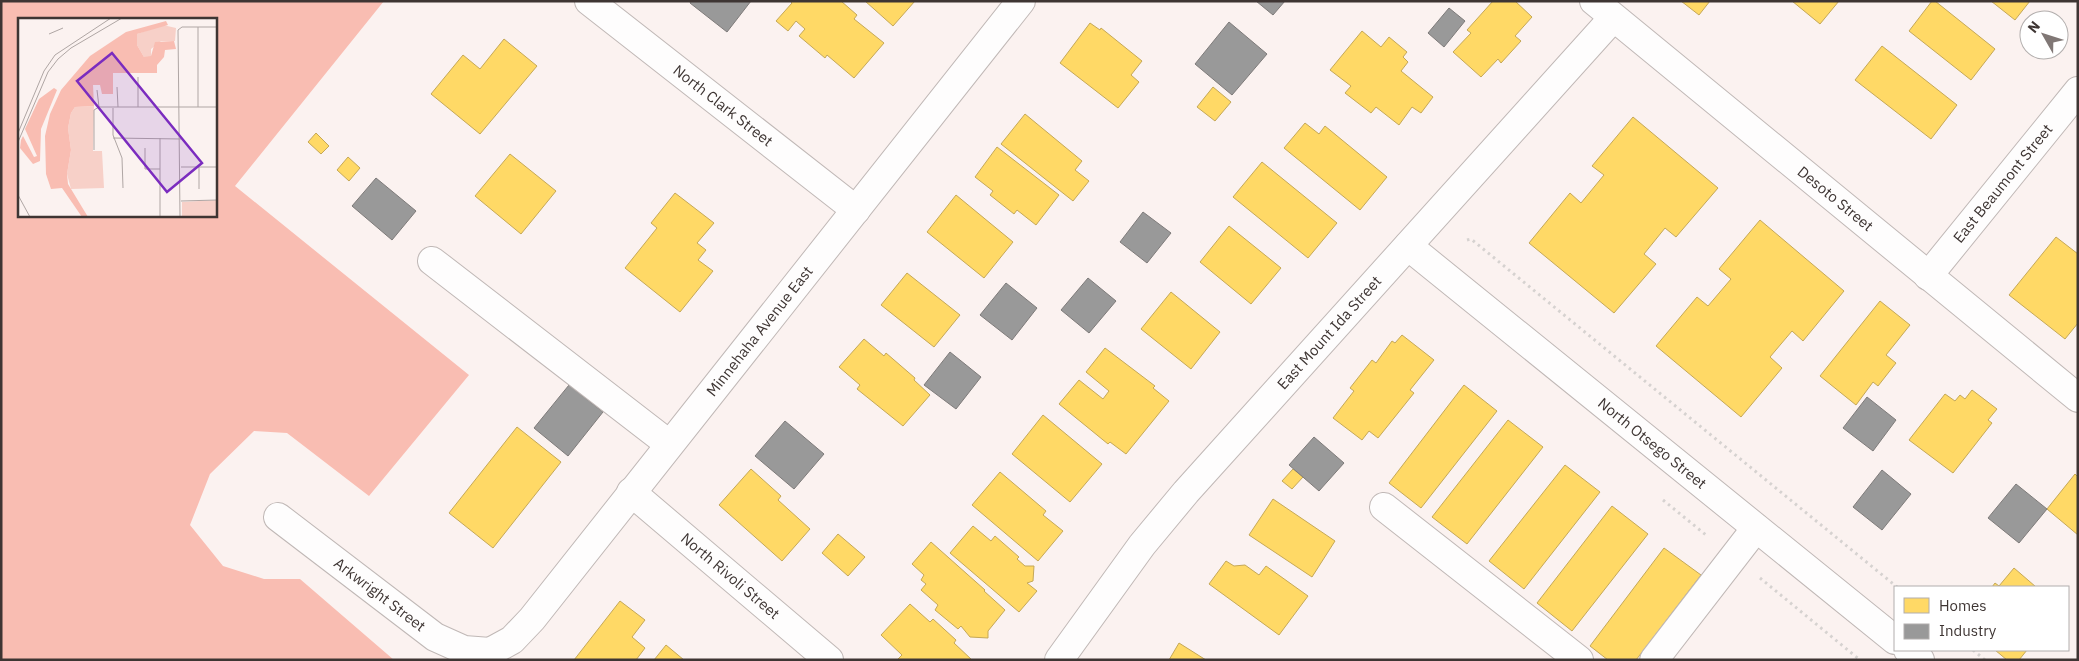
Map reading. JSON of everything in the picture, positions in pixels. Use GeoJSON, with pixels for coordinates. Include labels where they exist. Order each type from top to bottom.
{"type":"FeatureCollection","features":[{"type":"Feature","properties":{"kind":"street","name":"North Clark Street"},"geometry":{"type":"LineString","coordinates":[[589,1],[856,210]]}},
{"type":"Feature","properties":{"kind":"street","name":"Minnehaha Avenue East"},"geometry":{"type":"LineString","coordinates":[[489,656],[512,640],[532,619],[1021,1]]}},
{"type":"Feature","properties":{"kind":"street","name":"East Mount Ida Street"},"geometry":{"type":"LineString","coordinates":[[1059,660],[1142,545],[1186,492],[1408,246],[1604,9]]}},
{"type":"Feature","properties":{"kind":"street","name":"Desoto Street"},"geometry":{"type":"LineString","coordinates":[[1604,9],[2078,398]]}},
{"type":"Feature","properties":{"kind":"street","name":"East Beaumont Street"},"geometry":{"type":"LineString","coordinates":[[1928,276],[2078,92]]}},
{"type":"Feature","properties":{"kind":"street","name":"North Otsego Street"},"geometry":{"type":"LineString","coordinates":[[1408,246],[1894,639]]}},
{"type":"Feature","properties":{"kind":"street"},"geometry":{"type":"LineString","coordinates":[[432,261],[669,444]]}},
{"type":"Feature","properties":{"kind":"street","name":"North Rivoli Street"},"geometry":{"type":"LineString","coordinates":[[631,492],[829,660]]}},
{"type":"Feature","properties":{"kind":"street"},"geometry":{"type":"LineString","coordinates":[[1384,507],[1579,660]]}},
{"type":"Feature","properties":{"kind":"street","name":"Arkwright Street"},"geometry":{"type":"LineString","coordinates":[[278,517],[435,638],[464,650],[489,656]]}},
{"type":"Feature","properties":{"kind":"street"},"geometry":{"type":"LineString","coordinates":[[1654,660],[1756,528]]}},
{"type":"Feature","properties":{"kind":"street"},"geometry":{"type":"LineString","coordinates":[[1909,651],[1920,660]]}},
{"type":"Feature","properties":{"kind":"path"},"geometry":{"type":"LineString","coordinates":[[1466,240],[1471,239],[1896,586]]}},
{"type":"Feature","properties":{"kind":"path"},"geometry":{"type":"LineString","coordinates":[[1974,651],[1985,660]]}},
{"type":"Feature","properties":{"kind":"shaded area"},"geometry":{"type":"Polygon","coordinates":[[[1,1],[384,1],[235,186],[469,375],[369,496],[287,433],[254,431],[210,474],[190,525],[223,566],[264,579],[300,579],[394,660],[1,660],[1,1]]]}},
{"type":"Feature","properties":{"kind":"building: Homes"},"geometry":{"type":"Polygon","coordinates":[[[790,1],[841,1],[857,15],[854,19],[884,43],[854,78],[827,55],[825,58],[799,36],[805,29],[796,21],[788,31],[776,21],[792,3],[790,1]]]}},
{"type":"Feature","properties":{"kind":"building: Homes"},"geometry":{"type":"Polygon","coordinates":[[[865,1],[915,1],[893,26],[865,1]]]}},
{"type":"Feature","properties":{"kind":"building: Homes"},"geometry":{"type":"Polygon","coordinates":[[[1493,1],[1515,1],[1532,17],[1515,36],[1521,41],[1501,63],[1498,59],[1481,77],[1453,52],[1471,33],[1467,30],[1493,1]]]}},
{"type":"Feature","properties":{"kind":"building: Homes"},"geometry":{"type":"Polygon","coordinates":[[[1681,1],[1710,1],[1699,15],[1681,1]]]}},
{"type":"Feature","properties":{"kind":"building: Homes"},"geometry":{"type":"Polygon","coordinates":[[[1792,1],[1839,1],[1820,24],[1792,1]]]}},
{"type":"Feature","properties":{"kind":"building: Homes"},"geometry":{"type":"Polygon","coordinates":[[[1932,1],[1935,1],[1995,49],[1971,80],[1909,31],[1932,1]]]}},
{"type":"Feature","properties":{"kind":"building: Homes"},"geometry":{"type":"Polygon","coordinates":[[[1991,1],[2030,1],[2023,10],[2019,10],[2019,15],[2015,20],[1991,1]]]}},
{"type":"Feature","properties":{"kind":"building: Homes"},"geometry":{"type":"Polygon","coordinates":[[[1090,23],[1100,30],[1101,28],[1142,61],[1131,75],[1139,82],[1118,108],[1060,63],[1090,23]]]}},
{"type":"Feature","properties":{"kind":"building: Homes"},"geometry":{"type":"Polygon","coordinates":[[[1362,31],[1381,47],[1389,37],[1407,52],[1403,57],[1408,62],[1401,71],[1433,97],[1421,113],[1412,107],[1399,125],[1376,107],[1371,113],[1345,93],[1351,86],[1330,70],[1362,31]]]}},
{"type":"Feature","properties":{"kind":"building: Homes"},"geometry":{"type":"Polygon","coordinates":[[[504,39],[537,66],[480,134],[431,94],[463,55],[480,69],[504,39]]]}},
{"type":"Feature","properties":{"kind":"building: Homes"},"geometry":{"type":"Polygon","coordinates":[[[1882,46],[1957,105],[1931,139],[1855,80],[1882,46]]]}},
{"type":"Feature","properties":{"kind":"building: Homes"},"geometry":{"type":"Polygon","coordinates":[[[1213,87],[1231,102],[1215,121],[1197,107],[1213,87]]]}},
{"type":"Feature","properties":{"kind":"building: Homes"},"geometry":{"type":"Polygon","coordinates":[[[1025,114],[1082,161],[1075,170],[1089,181],[1073,201],[1001,144],[1025,114]]]}},
{"type":"Feature","properties":{"kind":"building: Homes"},"geometry":{"type":"Polygon","coordinates":[[[1633,117],[1718,188],[1676,237],[1665,228],[1644,254],[1656,264],[1614,313],[1529,243],[1570,193],[1581,203],[1604,175],[1592,166],[1633,117]]]}},
{"type":"Feature","properties":{"kind":"building: Homes"},"geometry":{"type":"Polygon","coordinates":[[[1305,123],[1319,134],[1325,126],[1387,177],[1360,210],[1284,148],[1305,123]]]}},
{"type":"Feature","properties":{"kind":"building: Homes"},"geometry":{"type":"Polygon","coordinates":[[[316,133],[329,146],[321,154],[308,142],[316,133]]]}},
{"type":"Feature","properties":{"kind":"building: Homes"},"geometry":{"type":"Polygon","coordinates":[[[997,147],[1059,195],[1036,225],[1017,210],[1014,214],[990,195],[993,191],[975,177],[997,147]]]}},
{"type":"Feature","properties":{"kind":"building: Homes"},"geometry":{"type":"Polygon","coordinates":[[[510,154],[556,191],[521,234],[475,196],[510,154]]]}},
{"type":"Feature","properties":{"kind":"building: Homes"},"geometry":{"type":"Polygon","coordinates":[[[348,157],[360,168],[349,181],[337,170],[348,157]]]}},
{"type":"Feature","properties":{"kind":"building: Homes"},"geometry":{"type":"Polygon","coordinates":[[[1262,162],[1337,223],[1308,258],[1233,197],[1262,162]]]}},
{"type":"Feature","properties":{"kind":"building: Homes"},"geometry":{"type":"Polygon","coordinates":[[[675,193],[714,223],[697,243],[706,250],[698,260],[713,271],[680,312],[625,268],[657,228],[651,223],[675,193]]]}},
{"type":"Feature","properties":{"kind":"building: Homes"},"geometry":{"type":"Polygon","coordinates":[[[956,195],[1013,242],[984,278],[927,232],[956,195]]]}},
{"type":"Feature","properties":{"kind":"building: Homes"},"geometry":{"type":"Polygon","coordinates":[[[1760,220],[1844,291],[1803,341],[1792,331],[1770,357],[1782,368],[1741,417],[1656,346],[1697,297],[1708,306],[1731,279],[1719,269],[1760,220]]]}},
{"type":"Feature","properties":{"kind":"building: Homes"},"geometry":{"type":"Polygon","coordinates":[[[1229,226],[1281,268],[1251,304],[1200,262],[1229,226]]]}},
{"type":"Feature","properties":{"kind":"building: Homes"},"geometry":{"type":"Polygon","coordinates":[[[2056,237],[2078,254],[2078,323],[2065,339],[2009,295],[2056,237]]]}},
{"type":"Feature","properties":{"kind":"building: Homes"},"geometry":{"type":"Polygon","coordinates":[[[907,273],[960,315],[934,347],[881,305],[907,273]]]}},
{"type":"Feature","properties":{"kind":"building: Homes"},"geometry":{"type":"Polygon","coordinates":[[[1171,292],[1220,332],[1191,369],[1141,329],[1171,292]]]}},
{"type":"Feature","properties":{"kind":"building: Homes"},"geometry":{"type":"Polygon","coordinates":[[[1880,301],[1910,325],[1886,355],[1896,363],[1878,386],[1873,382],[1856,405],[1820,376],[1880,301]]]}},
{"type":"Feature","properties":{"kind":"building: Homes"},"geometry":{"type":"Polygon","coordinates":[[[1402,335],[1434,360],[1410,390],[1414,393],[1378,438],[1369,431],[1362,440],[1333,418],[1354,391],[1350,388],[1372,360],[1376,363],[1392,341],[1395,343],[1402,335]]]}},
{"type":"Feature","properties":{"kind":"building: Homes"},"geometry":{"type":"Polygon","coordinates":[[[864,339],[884,356],[886,353],[915,378],[914,380],[930,395],[903,426],[857,389],[860,385],[839,367],[864,339]]]}},
{"type":"Feature","properties":{"kind":"building: Homes"},"geometry":{"type":"Polygon","coordinates":[[[1105,348],[1155,386],[1153,388],[1169,401],[1126,454],[1110,442],[1108,444],[1059,404],[1079,380],[1103,399],[1109,391],[1086,372],[1105,348]]]}},
{"type":"Feature","properties":{"kind":"building: Homes"},"geometry":{"type":"Polygon","coordinates":[[[1464,385],[1497,411],[1421,508],[1389,483],[1464,385]]]}},
{"type":"Feature","properties":{"kind":"building: Homes"},"geometry":{"type":"Polygon","coordinates":[[[1972,390],[1997,409],[1988,420],[1992,423],[1953,473],[1909,440],[1945,394],[1955,401],[1960,395],[1965,399],[1972,390]]]}},
{"type":"Feature","properties":{"kind":"building: Homes"},"geometry":{"type":"Polygon","coordinates":[[[1043,415],[1102,464],[1070,502],[1012,454],[1043,415]]]}},
{"type":"Feature","properties":{"kind":"building: Homes"},"geometry":{"type":"Polygon","coordinates":[[[1508,420],[1543,447],[1467,544],[1432,517],[1508,420]]]}},
{"type":"Feature","properties":{"kind":"building: Homes"},"geometry":{"type":"Polygon","coordinates":[[[517,427],[561,462],[493,548],[449,513],[517,427]]]}},
{"type":"Feature","properties":{"kind":"building: Homes"},"geometry":{"type":"Polygon","coordinates":[[[1565,465],[1600,492],[1524,589],[1489,561],[1565,465]]]}},
{"type":"Feature","properties":{"kind":"building: Homes"},"geometry":{"type":"Polygon","coordinates":[[[751,469],[781,496],[778,500],[810,529],[782,561],[719,505],[751,469]]]}},
{"type":"Feature","properties":{"kind":"building: Homes"},"geometry":{"type":"Polygon","coordinates":[[[1293,469],[1303,477],[1292,489],[1282,481],[1293,469]]]}},
{"type":"Feature","properties":{"kind":"building: Homes"},"geometry":{"type":"Polygon","coordinates":[[[1000,472],[1046,511],[1043,515],[1063,531],[1038,561],[972,505],[1000,472]]]}},
{"type":"Feature","properties":{"kind":"building: Homes"},"geometry":{"type":"Polygon","coordinates":[[[2075,474],[2078,477],[2078,535],[2047,509],[2075,474]]]}},
{"type":"Feature","properties":{"kind":"building: Homes"},"geometry":{"type":"Polygon","coordinates":[[[1273,499],[1335,541],[1312,577],[1249,535],[1273,499]]]}},
{"type":"Feature","properties":{"kind":"building: Homes"},"geometry":{"type":"Polygon","coordinates":[[[1612,506],[1648,534],[1572,631],[1537,603],[1612,506]]]}},
{"type":"Feature","properties":{"kind":"building: Homes"},"geometry":{"type":"Polygon","coordinates":[[[973,526],[991,541],[995,536],[1019,557],[1017,559],[1025,566],[1034,566],[1033,581],[1027,583],[1037,591],[1019,612],[950,553],[973,526]]]}},
{"type":"Feature","properties":{"kind":"building: Homes"},"geometry":{"type":"Polygon","coordinates":[[[838,534],[865,557],[848,576],[822,553],[838,534]]]}},
{"type":"Feature","properties":{"kind":"building: Homes"},"geometry":{"type":"Polygon","coordinates":[[[931,542],[1005,610],[988,631],[988,638],[970,637],[961,626],[958,629],[935,610],[938,605],[921,590],[926,584],[921,580],[924,575],[912,564],[931,542]]]}},
{"type":"Feature","properties":{"kind":"building: Homes"},"geometry":{"type":"Polygon","coordinates":[[[1664,548],[1701,575],[1636,660],[1608,660],[1590,646],[1664,548]]]}},
{"type":"Feature","properties":{"kind":"building: Homes"},"geometry":{"type":"Polygon","coordinates":[[[1226,561],[1234,566],[1245,565],[1259,575],[1266,566],[1308,596],[1279,635],[1209,584],[1226,561]]]}},
{"type":"Feature","properties":{"kind":"building: Homes"},"geometry":{"type":"Polygon","coordinates":[[[2014,568],[2035,586],[1999,586],[2014,568]]]}},
{"type":"Feature","properties":{"kind":"building: Homes"},"geometry":{"type":"Polygon","coordinates":[[[620,601],[645,620],[632,637],[645,648],[636,660],[574,660],[620,601]]]}},
{"type":"Feature","properties":{"kind":"building: Homes"},"geometry":{"type":"Polygon","coordinates":[[[910,604],[930,622],[933,619],[956,640],[954,643],[972,660],[898,659],[902,655],[881,635],[910,604]]]}},
{"type":"Feature","properties":{"kind":"building: Homes"},"geometry":{"type":"Polygon","coordinates":[[[1179,643],[1206,660],[1169,660],[1179,643]]]}},
{"type":"Feature","properties":{"kind":"building: Homes"},"geometry":{"type":"Polygon","coordinates":[[[666,645],[684,660],[654,660],[666,645]]]}},
{"type":"Feature","properties":{"kind":"building: Homes"},"geometry":{"type":"Polygon","coordinates":[[[1996,651],[2026,651],[2019,660],[2007,660],[1996,651]]]}},
{"type":"Feature","properties":{"kind":"building: Industry"},"geometry":{"type":"Polygon","coordinates":[[[691,1],[751,1],[727,32],[690,3],[691,1]]]}},
{"type":"Feature","properties":{"kind":"building: Industry"},"geometry":{"type":"Polygon","coordinates":[[[1256,1],[1285,1],[1273,15],[1256,1]]]}},
{"type":"Feature","properties":{"kind":"building: Industry"},"geometry":{"type":"Polygon","coordinates":[[[1449,8],[1465,21],[1444,47],[1428,33],[1449,8]]]}},
{"type":"Feature","properties":{"kind":"building: Industry"},"geometry":{"type":"Polygon","coordinates":[[[1229,22],[1267,54],[1232,95],[1195,64],[1229,22]]]}},
{"type":"Feature","properties":{"kind":"building: Industry"},"geometry":{"type":"Polygon","coordinates":[[[376,178],[416,211],[392,240],[352,206],[376,178]]]}},
{"type":"Feature","properties":{"kind":"building: Industry"},"geometry":{"type":"Polygon","coordinates":[[[1143,212],[1171,233],[1147,263],[1120,242],[1143,212]]]}},
{"type":"Feature","properties":{"kind":"building: Industry"},"geometry":{"type":"Polygon","coordinates":[[[1088,278],[1116,301],[1089,333],[1061,310],[1088,278]]]}},
{"type":"Feature","properties":{"kind":"building: Industry"},"geometry":{"type":"Polygon","coordinates":[[[1006,283],[1037,308],[1012,340],[980,315],[1006,283]]]}},
{"type":"Feature","properties":{"kind":"building: Industry"},"geometry":{"type":"Polygon","coordinates":[[[950,352],[981,377],[956,409],[924,385],[950,352]]]}},
{"type":"Feature","properties":{"kind":"building: Industry"},"geometry":{"type":"Polygon","coordinates":[[[569,385],[603,412],[568,456],[534,428],[569,385]]]}},
{"type":"Feature","properties":{"kind":"building: Industry"},"geometry":{"type":"Polygon","coordinates":[[[1867,397],[1896,420],[1873,451],[1843,428],[1867,397]]]}},
{"type":"Feature","properties":{"kind":"building: Industry"},"geometry":{"type":"Polygon","coordinates":[[[785,421],[824,454],[794,489],[755,456],[785,421]]]}},
{"type":"Feature","properties":{"kind":"building: Industry"},"geometry":{"type":"Polygon","coordinates":[[[1314,437],[1344,463],[1319,491],[1289,465],[1314,437]]]}},
{"type":"Feature","properties":{"kind":"building: Industry"},"geometry":{"type":"Polygon","coordinates":[[[1882,470],[1911,494],[1882,530],[1853,507],[1882,470]]]}},
{"type":"Feature","properties":{"kind":"building: Industry"},"geometry":{"type":"Polygon","coordinates":[[[2016,484],[2047,509],[2019,543],[1988,518],[2016,484]]]}}]}
